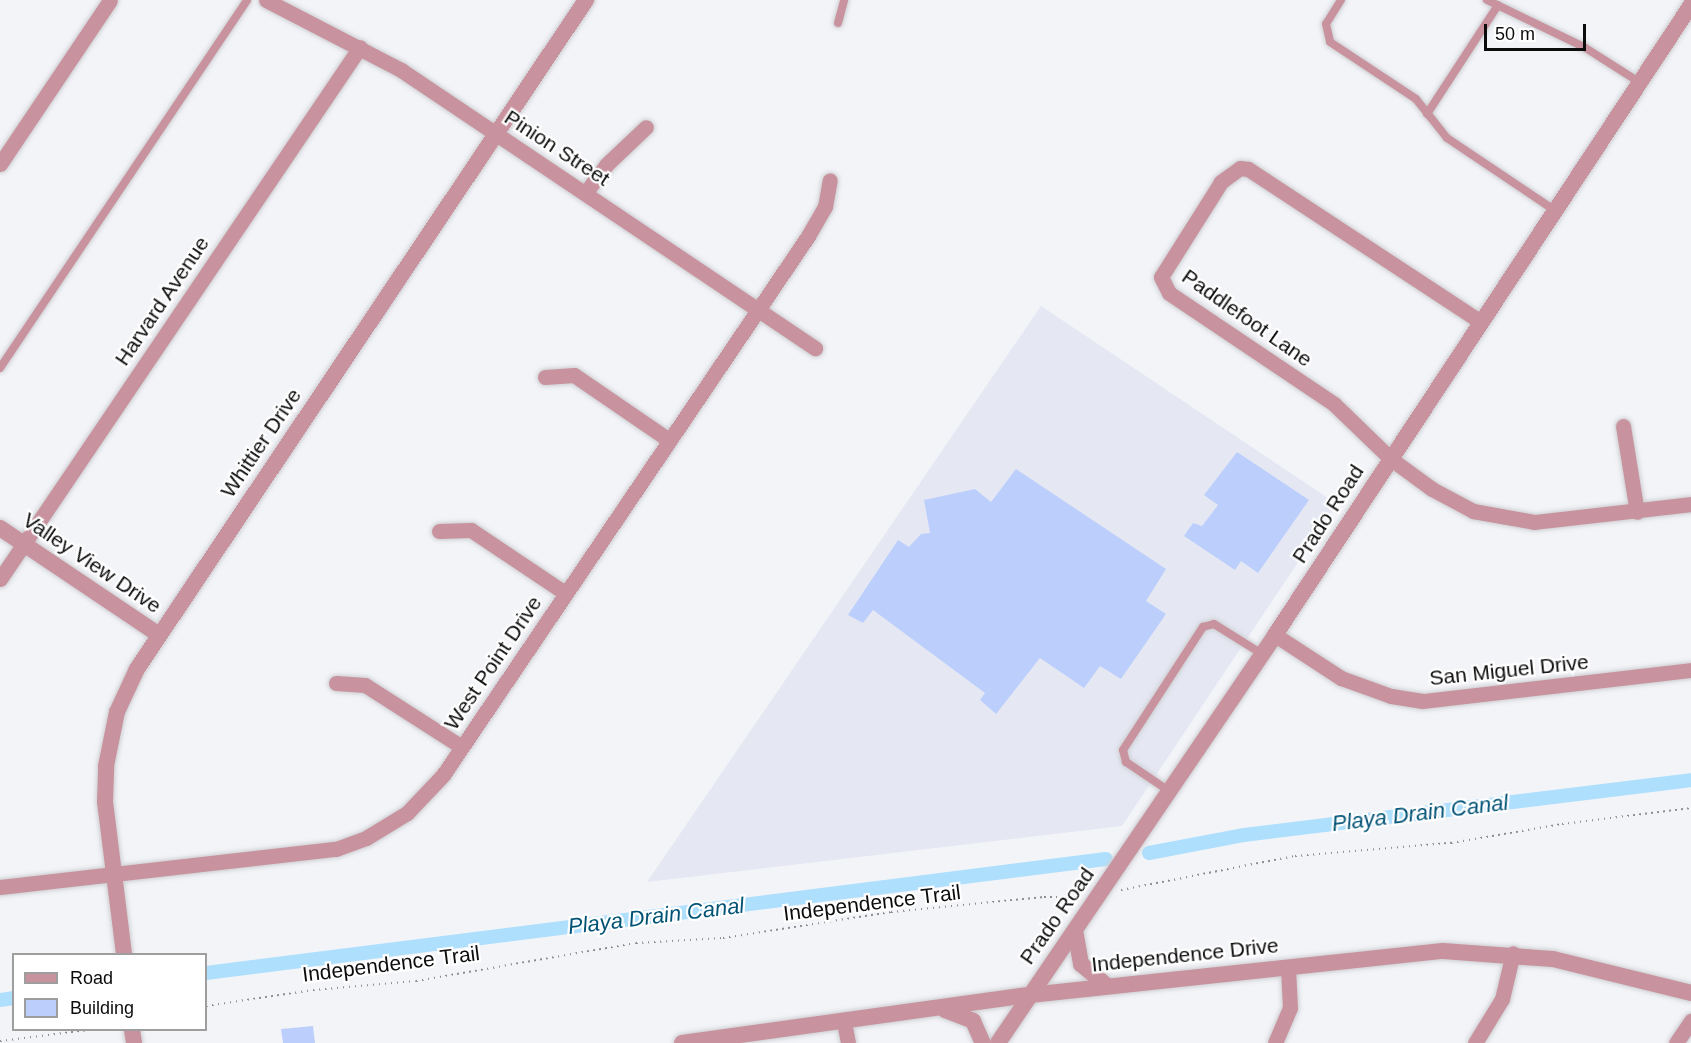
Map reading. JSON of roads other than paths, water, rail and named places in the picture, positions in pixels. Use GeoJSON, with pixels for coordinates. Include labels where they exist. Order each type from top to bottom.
{"type":"FeatureCollection","features":[{"type":"Feature","properties":{"kind":"street"},"geometry":{"type":"LineString","coordinates":[[0,164],[110,0]]}},
{"type":"Feature","properties":{"kind":"street","name":"Pinion Street"},"geometry":{"type":"LineString","coordinates":[[266,0],[360,47],[586,192],[815,348]]}},
{"type":"Feature","properties":{"kind":"street","name":"Whittier Drive"},"geometry":{"type":"LineString","coordinates":[[124,953],[112,873],[106,766],[117,712],[137,669],[586,0]]}},
{"type":"Feature","properties":{"kind":"street","name":"Prado Road"},"geometry":{"type":"LineString","coordinates":[[998,1043],[1075,930],[1117,883],[1138,839],[1691,5]]}},
{"type":"Feature","properties":{"kind":"street","name":"Harvard Avenue"},"geometry":{"type":"LineString","coordinates":[[0,579],[360,47]]}},
{"type":"Feature","properties":{"kind":"street"},"geometry":{"type":"LineString","coordinates":[[586,192],[606,165],[646,127]]}},
{"type":"Feature","properties":{"kind":"street","name":"Paddlefoot Lane"},"geometry":{"type":"LineString","coordinates":[[1481,322],[1248,169],[1233,170],[1221,182],[1167,263],[1161,277],[1169,293],[1334,404],[1391,459],[1449,499],[1473,511],[1513,520],[1567,521],[1691,504]]}},
{"type":"Feature","properties":{"kind":"street","name":"West Point Drive"},"geometry":{"type":"LineString","coordinates":[[0,887],[336,849],[366,838],[422,799],[462,747],[757,307],[808,236],[825,207],[830,180]]}},
{"type":"Feature","properties":{"kind":"street"},"geometry":{"type":"LineString","coordinates":[[545,377],[574,375],[669,440]]}},
{"type":"Feature","properties":{"kind":"street"},"geometry":{"type":"LineString","coordinates":[[1623,426],[1637,512]]}},
{"type":"Feature","properties":{"kind":"street","name":"Valley View Drive"},"geometry":{"type":"LineString","coordinates":[[0,528],[159,635]]}},
{"type":"Feature","properties":{"kind":"street"},"geometry":{"type":"LineString","coordinates":[[439,531],[471,530],[565,593]]}},
{"type":"Feature","properties":{"kind":"street","name":"San Miguel Drive"},"geometry":{"type":"LineString","coordinates":[[1275,635],[1341,678],[1391,696],[1423,701],[1691,670]]}},
{"type":"Feature","properties":{"kind":"street"},"geometry":{"type":"LineString","coordinates":[[336,683],[365,685],[462,747]]}},
{"type":"Feature","properties":{"kind":"street"},"geometry":{"type":"LineString","coordinates":[[1075,930],[1081,964],[1107,986]]}},
{"type":"Feature","properties":{"kind":"street","name":"Independence Drive"},"geometry":{"type":"LineString","coordinates":[[682,1043],[1030,995],[1443,951],[1513,953],[1592,965],[1691,993]]}},
{"type":"Feature","properties":{"kind":"street"},"geometry":{"type":"LineString","coordinates":[[1475,1043],[1502,999],[1513,953]]}},
{"type":"Feature","properties":{"kind":"street"},"geometry":{"type":"LineString","coordinates":[[1275,1043],[1290,1008],[1288,967]]}},
{"type":"Feature","properties":{"kind":"street"},"geometry":{"type":"LineString","coordinates":[[941,1009],[973,1021],[982,1043]]}},
{"type":"Feature","properties":{"kind":"street"},"geometry":{"type":"LineString","coordinates":[[1676,1043],[1691,1021]]}},
{"type":"Feature","properties":{"kind":"street"},"geometry":{"type":"LineString","coordinates":[[844,1022],[848,1043]]}},
{"type":"Feature","properties":{"kind":"lane"},"geometry":{"type":"LineString","coordinates":[[0,368],[247,0]]}},
{"type":"Feature","properties":{"kind":"lane"},"geometry":{"type":"LineString","coordinates":[[838,23],[844,0]]}},
{"type":"Feature","properties":{"kind":"lane"},"geometry":{"type":"LineString","coordinates":[[1341,0],[1326,24],[1330,42],[1416,99],[1447,138],[1554,210]]}},
{"type":"Feature","properties":{"kind":"lane"},"geometry":{"type":"LineString","coordinates":[[1487,0],[1584,47],[1639,82]]}},
{"type":"Feature","properties":{"kind":"lane"},"geometry":{"type":"LineString","coordinates":[[1426,114],[1498,5]]}},
{"type":"Feature","properties":{"kind":"lane"},"geometry":{"type":"LineString","coordinates":[[1170,792],[1126,762],[1123,750],[1203,627],[1214,624],[1262,654]]}},
{"type":"Feature","properties":{"kind":"waterway","name":"Playa Drain Canal"},"geometry":{"type":"LineString","coordinates":[[1149,853],[1244,835],[1691,780]]}},
{"type":"Feature","properties":{"kind":"waterway","name":"Playa Drain Canal"},"geometry":{"type":"LineString","coordinates":[[207,973],[1106,859]]}},
{"type":"Feature","properties":{"kind":"waterway","name":"Playa Drain Canal"},"geometry":{"type":"LineString","coordinates":[[0,1000],[12,998]]}}]}
